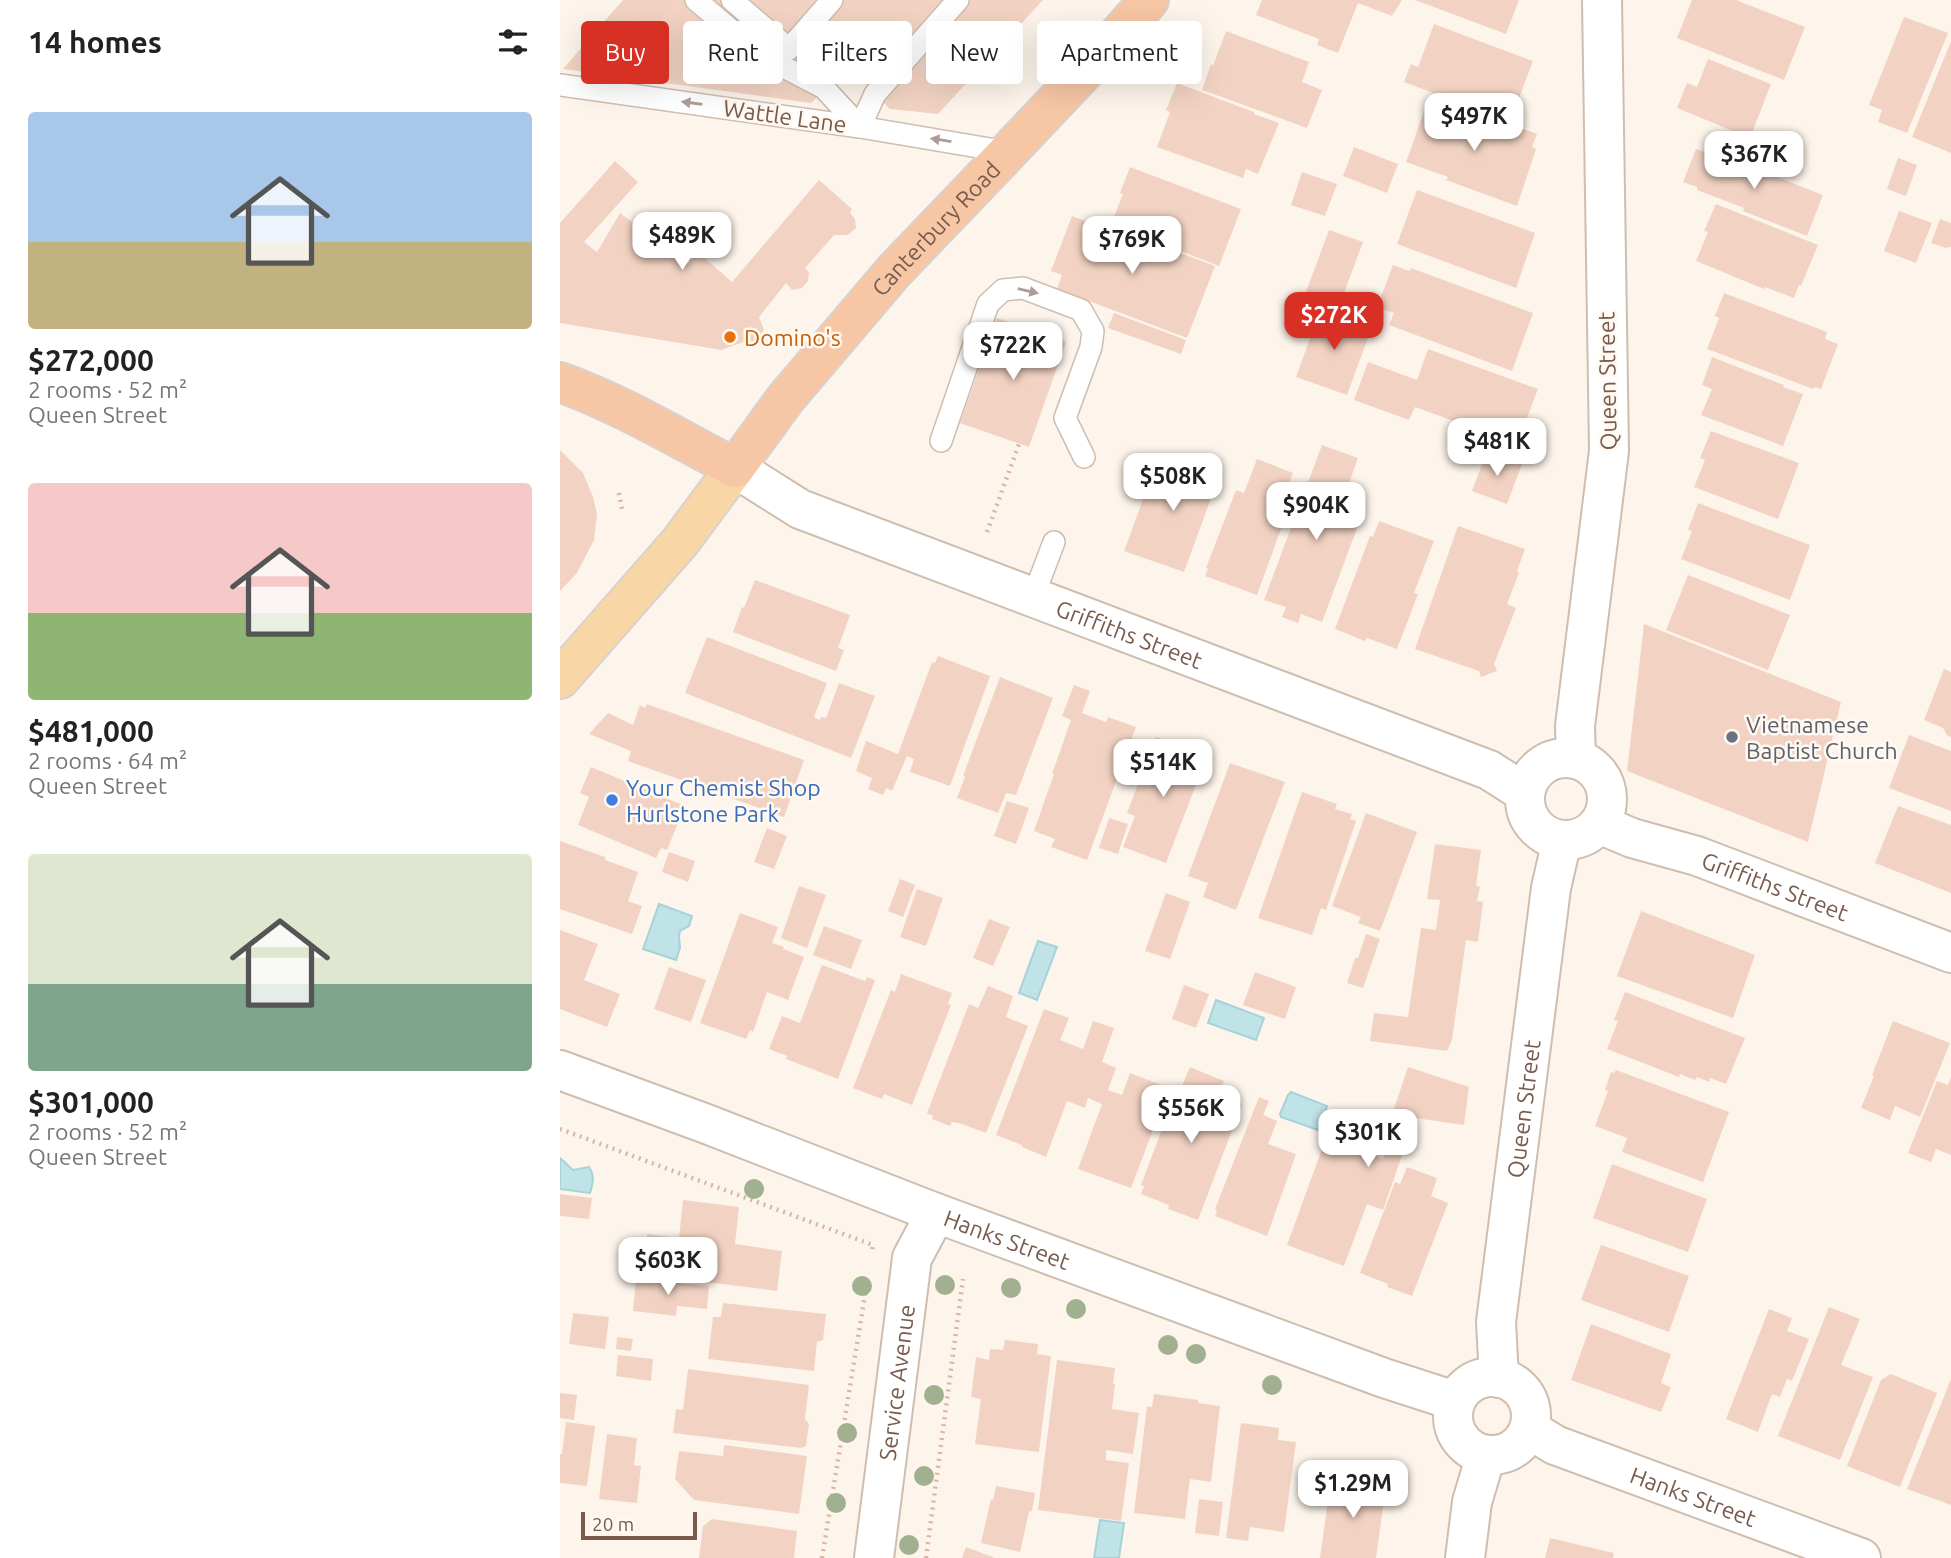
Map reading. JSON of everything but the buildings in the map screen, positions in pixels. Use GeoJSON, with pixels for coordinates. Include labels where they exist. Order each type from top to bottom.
{"type":"FeatureCollection","features":[{"type":"Feature","properties":{"kind":"highway","name":"Canterbury Road"},"geometry":{"type":"LineString","coordinates":[[735,468],[786,398],[894,271],[1149,0]]}},
{"type":"Feature","properties":{"kind":"highway"},"geometry":{"type":"LineString","coordinates":[[560,382],[587,392],[735,468]]}},
{"type":"Feature","properties":{"kind":"main road"},"geometry":{"type":"LineString","coordinates":[[560,679],[680,542],[735,468]]}},
{"type":"Feature","properties":{"kind":"street","name":"Queen Street"},"geometry":{"type":"LineString","coordinates":[[1576,759],[1575,726],[1609,452],[1602,0]]}},
{"type":"Feature","properties":{"kind":"street","name":"Griffiths Street"},"geometry":{"type":"LineString","coordinates":[[735,468],[800,509],[1489,770],[1525,793]]}},
{"type":"Feature","properties":{"kind":"street"},"geometry":{"type":"LineString","coordinates":[[1562,758],[1576,759],[1599,774],[1608,799],[1599,824],[1589,834],[1562,840],[1546,835],[1533,824],[1526,809],[1525,793],[1538,769],[1562,758]]}},
{"type":"Feature","properties":{"kind":"street","name":"Griffiths Street"},"geometry":{"type":"LineString","coordinates":[[1599,824],[1632,838],[1697,856],[1951,953]]}},
{"type":"Feature","properties":{"kind":"street","name":"Queen Street"},"geometry":{"type":"LineString","coordinates":[[1499,1378],[1496,1322],[1551,888],[1562,840]]}},
{"type":"Feature","properties":{"kind":"street","name":"Hanks Street"},"geometry":{"type":"LineString","coordinates":[[560,1070],[936,1213],[1384,1378],[1455,1401]]}},
{"type":"Feature","properties":{"kind":"street","name":"Service Avenue"},"geometry":{"type":"LineString","coordinates":[[874,1558],[912,1258],[936,1213]]}},
{"type":"Feature","properties":{"kind":"street"},"geometry":{"type":"LineString","coordinates":[[1499,1378],[1512,1383],[1522,1391],[1529,1402],[1529,1429],[1512,1450],[1499,1455],[1486,1455],[1472,1450],[1461,1440],[1454,1427],[1452,1413],[1455,1401],[1464,1388],[1474,1381],[1499,1378]]}},
{"type":"Feature","properties":{"kind":"street","name":"Hanks Street"},"geometry":{"type":"LineString","coordinates":[[1529,1429],[1555,1445],[1577,1454],[1861,1558]]}},
{"type":"Feature","properties":{"kind":"street"},"geometry":{"type":"LineString","coordinates":[[1465,1558],[1472,1502],[1486,1455]]}},
{"type":"Feature","properties":{"kind":"lane"},"geometry":{"type":"LineString","coordinates":[[696,0],[759,54],[824,88]]}},
{"type":"Feature","properties":{"kind":"lane"},"geometry":{"type":"LineString","coordinates":[[732,0],[789,49],[860,127],[875,94],[958,0]]}},
{"type":"Feature","properties":{"kind":"lane"},"geometry":{"type":"LineString","coordinates":[[789,49],[832,0]]}},
{"type":"Feature","properties":{"kind":"lane","name":"Wattle Lane"},"geometry":{"type":"LineString","coordinates":[[560,85],[860,127],[1008,152]]}},
{"type":"Feature","properties":{"kind":"lane"},"geometry":{"type":"LineString","coordinates":[[941,441],[988,304],[1003,290],[1023,288],[1081,310],[1093,331],[1091,347],[1065,418],[1084,457]]}},
{"type":"Feature","properties":{"kind":"lane"},"geometry":{"type":"LineString","coordinates":[[1033,597],[1054,542]]}},
{"type":"Feature","properties":{"kind":"path"},"geometry":{"type":"LineString","coordinates":[[987,532],[1019,444]]}},
{"type":"Feature","properties":{"kind":"path"},"geometry":{"type":"LineString","coordinates":[[619,493],[622,509]]}},
{"type":"Feature","properties":{"kind":"path"},"geometry":{"type":"LineString","coordinates":[[560,1129],[873,1245],[871,1258]]}},
{"type":"Feature","properties":{"kind":"path"},"geometry":{"type":"LineString","coordinates":[[926,1558],[963,1279]]}},
{"type":"Feature","properties":{"kind":"path"},"geometry":{"type":"LineString","coordinates":[[822,1558],[866,1286]]}},
{"type":"Feature","properties":{"kind":"water"},"geometry":{"type":"Polygon","coordinates":[[[659,904],[692,916],[689,926],[680,931],[680,948],[676,960],[643,949],[659,904]]]}},
{"type":"Feature","properties":{"kind":"water"},"geometry":{"type":"Polygon","coordinates":[[[1038,941],[1057,947],[1037,1000],[1019,993],[1038,941]]]}},
{"type":"Feature","properties":{"kind":"water"},"geometry":{"type":"Polygon","coordinates":[[[1216,1000],[1264,1018],[1256,1040],[1208,1023],[1216,1000]]]}},
{"type":"Feature","properties":{"kind":"water"},"geometry":{"type":"Polygon","coordinates":[[[1291,1092],[1327,1106],[1318,1130],[1281,1117],[1291,1092]]]}},
{"type":"Feature","properties":{"kind":"water"},"geometry":{"type":"Polygon","coordinates":[[[560,1158],[573,1170],[589,1167],[593,1180],[590,1193],[560,1189],[560,1158]]]}},
{"type":"Feature","properties":{"kind":"water"},"geometry":{"type":"Polygon","coordinates":[[[1100,1520],[1124,1523],[1119,1558],[1094,1558],[1100,1520]]]}},
{"type":"Feature","properties":{"kind":"place","name":"Domino's"},"geometry":{"type":"Point","coordinates":[730,337]}},
{"type":"Feature","properties":{"kind":"place","name":"Vietnamese Baptist Church"},"geometry":{"type":"Point","coordinates":[1732,737]}},
{"type":"Feature","properties":{"kind":"place","name":"Your Chemist Shop Hurlstone Park"},"geometry":{"type":"Point","coordinates":[612,800]}}]}
